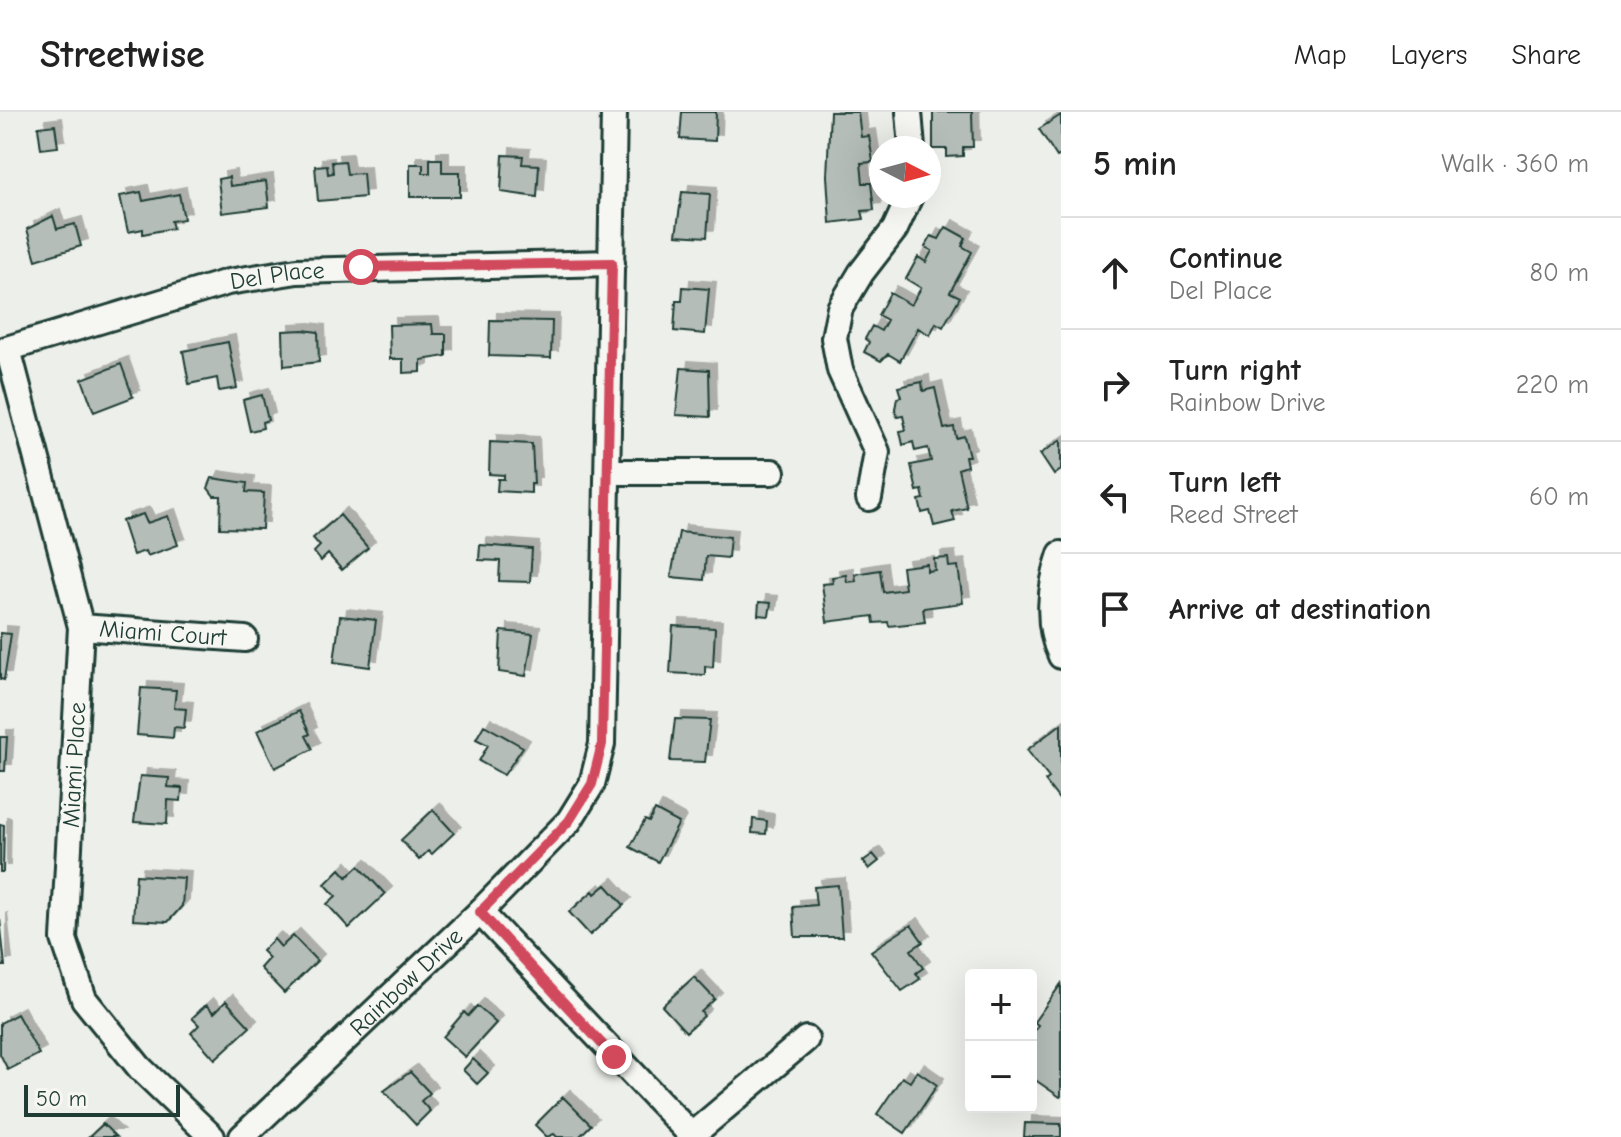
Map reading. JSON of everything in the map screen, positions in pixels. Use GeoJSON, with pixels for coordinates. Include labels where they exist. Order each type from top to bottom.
{"type":"FeatureCollection","features":[{"type":"Feature","properties":{"kind":"street","name":"Rainbow Drive"},"geometry":{"type":"LineString","coordinates":[[242,1137],[480,912],[569,821],[592,784],[602,744],[610,472],[614,112]]}},
{"type":"Feature","properties":{"kind":"street"},"geometry":{"type":"LineString","coordinates":[[909,112],[911,136]]}},
{"type":"Feature","properties":{"kind":"street"},"geometry":{"type":"LineString","coordinates":[[869,498],[877,452],[840,370],[834,338],[840,308],[861,273],[895,229],[905,208]]}},
{"type":"Feature","properties":{"kind":"street","name":"Del Place"},"geometry":{"type":"LineString","coordinates":[[4,350],[228,282],[297,271],[612,263]]}},
{"type":"Feature","properties":{"kind":"street","name":"Miami Place"},"geometry":{"type":"LineString","coordinates":[[4,350],[81,627],[64,939],[84,999],[140,1068],[212,1137]]}},
{"type":"Feature","properties":{"kind":"street"},"geometry":{"type":"LineString","coordinates":[[610,472],[772,472]]}},
{"type":"Feature","properties":{"kind":"street"},"geometry":{"type":"LineString","coordinates":[[1061,554],[1055,571],[1051,613],[1061,656]]}},
{"type":"Feature","properties":{"kind":"street","name":"Miami Court"},"geometry":{"type":"LineString","coordinates":[[81,627],[245,639]]}},
{"type":"Feature","properties":{"kind":"street"},"geometry":{"type":"LineString","coordinates":[[480,912],[692,1136],[806,1039]]}},
{"type":"Feature","properties":{"kind":"building"},"geometry":{"type":"Polygon","coordinates":[[[682,112],[716,112],[715,141],[680,139],[682,112]]]}},
{"type":"Feature","properties":{"kind":"building"},"geometry":{"type":"Polygon","coordinates":[[[830,112],[858,112],[861,137],[869,136],[869,162],[861,163],[863,183],[869,183],[869,208],[874,210],[862,211],[864,219],[830,223],[827,176],[830,112]]]}},
{"type":"Feature","properties":{"kind":"building"},"geometry":{"type":"Polygon","coordinates":[[[933,112],[972,112],[973,147],[963,147],[963,156],[947,157],[947,149],[941,149],[941,136],[933,136],[933,112]]]}},
{"type":"Feature","properties":{"kind":"building"},"geometry":{"type":"Polygon","coordinates":[[[1061,115],[1061,155],[1057,157],[1039,129],[1061,115]]]}},
{"type":"Feature","properties":{"kind":"building"},"geometry":{"type":"Polygon","coordinates":[[[55,125],[58,147],[41,149],[38,127],[55,125]]]}},
{"type":"Feature","properties":{"kind":"building"},"geometry":{"type":"Polygon","coordinates":[[[503,155],[523,156],[522,164],[539,165],[537,197],[501,192],[503,155]]]}},
{"type":"Feature","properties":{"kind":"building"},"geometry":{"type":"Polygon","coordinates":[[[430,159],[442,159],[442,172],[460,172],[460,197],[410,197],[410,164],[423,164],[423,173],[430,173],[430,159]]]}},
{"type":"Feature","properties":{"kind":"building"},"geometry":{"type":"Polygon","coordinates":[[[345,161],[347,174],[363,173],[365,197],[318,201],[315,166],[327,165],[328,174],[333,173],[332,162],[345,161]]]}},
{"type":"Feature","properties":{"kind":"building"},"geometry":{"type":"Polygon","coordinates":[[[229,177],[230,186],[266,181],[269,207],[222,213],[218,179],[229,177]]]}},
{"type":"Feature","properties":{"kind":"building"},"geometry":{"type":"Polygon","coordinates":[[[141,192],[143,201],[179,194],[184,219],[171,221],[173,228],[143,234],[143,229],[128,232],[120,196],[141,192]]]}},
{"type":"Feature","properties":{"kind":"building"},"geometry":{"type":"Polygon","coordinates":[[[682,192],[710,194],[707,237],[676,235],[682,192]]]}},
{"type":"Feature","properties":{"kind":"building"},"geometry":{"type":"Polygon","coordinates":[[[53,216],[57,229],[75,224],[81,246],[36,260],[27,229],[53,216]]]}},
{"type":"Feature","properties":{"kind":"building"},"geometry":{"type":"Polygon","coordinates":[[[946,227],[966,238],[962,246],[972,252],[950,292],[960,297],[943,327],[936,323],[930,335],[918,328],[900,361],[888,354],[881,361],[864,352],[869,342],[865,339],[872,326],[881,331],[887,320],[878,315],[890,293],[911,305],[921,288],[906,279],[918,257],[926,262],[932,251],[925,247],[931,236],[939,239],[946,227]]]}},
{"type":"Feature","properties":{"kind":"building"},"geometry":{"type":"Polygon","coordinates":[[[683,287],[709,289],[705,334],[674,331],[676,301],[682,301],[683,287]]]}},
{"type":"Feature","properties":{"kind":"building"},"geometry":{"type":"Polygon","coordinates":[[[490,320],[552,321],[551,358],[489,356],[490,320]]]}},
{"type":"Feature","properties":{"kind":"building"},"geometry":{"type":"Polygon","coordinates":[[[432,324],[433,334],[446,334],[446,356],[421,360],[421,372],[403,373],[403,359],[390,359],[389,325],[432,324]]]}},
{"type":"Feature","properties":{"kind":"building"},"geometry":{"type":"Polygon","coordinates":[[[283,331],[318,332],[319,362],[284,366],[283,331]]]}},
{"type":"Feature","properties":{"kind":"building"},"geometry":{"type":"Polygon","coordinates":[[[228,342],[237,388],[219,391],[217,378],[189,384],[183,351],[228,342]]]}},
{"type":"Feature","properties":{"kind":"building"},"geometry":{"type":"Polygon","coordinates":[[[121,364],[133,397],[94,412],[82,379],[121,364]]]}},
{"type":"Feature","properties":{"kind":"building"},"geometry":{"type":"Polygon","coordinates":[[[681,368],[709,370],[710,417],[676,415],[681,368]]]}},
{"type":"Feature","properties":{"kind":"building"},"geometry":{"type":"Polygon","coordinates":[[[922,382],[923,391],[935,388],[944,429],[954,427],[956,438],[964,436],[969,456],[965,456],[967,466],[958,469],[967,508],[952,511],[955,521],[934,526],[930,511],[922,513],[919,500],[924,499],[922,490],[917,491],[911,465],[931,461],[928,448],[915,451],[913,442],[903,445],[900,431],[906,430],[903,416],[897,417],[895,409],[897,398],[901,397],[898,387],[922,382]]]}},
{"type":"Feature","properties":{"kind":"building"},"geometry":{"type":"Polygon","coordinates":[[[262,395],[268,420],[262,422],[263,428],[250,431],[243,400],[262,395]]]}},
{"type":"Feature","properties":{"kind":"building"},"geometry":{"type":"Polygon","coordinates":[[[1061,440],[1061,470],[1054,475],[1040,454],[1061,440]]]}},
{"type":"Feature","properties":{"kind":"building"},"geometry":{"type":"Polygon","coordinates":[[[490,442],[532,444],[534,484],[531,484],[531,493],[497,491],[498,479],[504,479],[504,475],[489,474],[490,442]]]}},
{"type":"Feature","properties":{"kind":"building"},"geometry":{"type":"Polygon","coordinates":[[[212,478],[247,483],[246,492],[264,493],[262,529],[220,528],[221,496],[214,496],[208,488],[212,478]]]}},
{"type":"Feature","properties":{"kind":"building"},"geometry":{"type":"Polygon","coordinates":[[[143,514],[147,523],[168,516],[178,545],[147,556],[145,551],[133,555],[122,521],[143,514]]]}},
{"type":"Feature","properties":{"kind":"building"},"geometry":{"type":"Polygon","coordinates":[[[340,515],[368,548],[342,570],[328,554],[321,561],[314,552],[320,546],[313,538],[340,515]]]}},
{"type":"Feature","properties":{"kind":"building"},"geometry":{"type":"Polygon","coordinates":[[[679,532],[730,537],[728,558],[706,556],[704,580],[671,577],[679,532]]]}},
{"type":"Feature","properties":{"kind":"building"},"geometry":{"type":"Polygon","coordinates":[[[480,545],[532,549],[530,582],[499,581],[500,561],[479,560],[480,545]]]}},
{"type":"Feature","properties":{"kind":"building"},"geometry":{"type":"Polygon","coordinates":[[[948,558],[949,567],[958,566],[963,603],[923,608],[925,622],[889,626],[888,622],[874,623],[873,616],[827,622],[822,584],[833,583],[832,577],[846,575],[847,582],[856,581],[855,574],[880,570],[883,592],[905,589],[902,567],[927,564],[927,571],[935,570],[934,559],[948,558]]]}},
{"type":"Feature","properties":{"kind":"building"},"geometry":{"type":"Polygon","coordinates":[[[759,602],[771,603],[769,616],[758,615],[759,602]]]}},
{"type":"Feature","properties":{"kind":"building"},"geometry":{"type":"Polygon","coordinates":[[[340,616],[376,620],[370,667],[334,662],[340,616]]]}},
{"type":"Feature","properties":{"kind":"building"},"geometry":{"type":"Polygon","coordinates":[[[673,626],[715,628],[713,667],[705,666],[705,675],[670,673],[673,626]]]}},
{"type":"Feature","properties":{"kind":"building"},"geometry":{"type":"Polygon","coordinates":[[[501,631],[533,634],[526,676],[499,672],[501,631]]]}},
{"type":"Feature","properties":{"kind":"building"},"geometry":{"type":"Polygon","coordinates":[[[0,633],[11,634],[4,680],[0,679],[0,633]]]}},
{"type":"Feature","properties":{"kind":"building"},"geometry":{"type":"Polygon","coordinates":[[[141,688],[176,690],[174,708],[186,709],[184,728],[174,727],[173,738],[137,735],[141,688]]]}},
{"type":"Feature","properties":{"kind":"building"},"geometry":{"type":"Polygon","coordinates":[[[299,711],[313,749],[275,768],[257,731],[299,711]]]}},
{"type":"Feature","properties":{"kind":"building"},"geometry":{"type":"Polygon","coordinates":[[[675,719],[710,720],[705,762],[670,761],[675,719]]]}},
{"type":"Feature","properties":{"kind":"building"},"geometry":{"type":"Polygon","coordinates":[[[1061,724],[1061,802],[1045,781],[1049,778],[1027,750],[1061,724]]]}},
{"type":"Feature","properties":{"kind":"building"},"geometry":{"type":"Polygon","coordinates":[[[484,725],[523,747],[504,775],[479,761],[488,745],[476,739],[484,725]]]}},
{"type":"Feature","properties":{"kind":"building"},"geometry":{"type":"Polygon","coordinates":[[[0,737],[7,737],[5,771],[0,771],[0,737]]]}},
{"type":"Feature","properties":{"kind":"building"},"geometry":{"type":"Polygon","coordinates":[[[140,776],[169,778],[168,787],[182,788],[181,801],[168,800],[167,824],[134,822],[140,776]]]}},
{"type":"Feature","properties":{"kind":"building"},"geometry":{"type":"Polygon","coordinates":[[[433,810],[454,833],[432,854],[428,851],[419,860],[401,840],[433,810]]]}},
{"type":"Feature","properties":{"kind":"building"},"geometry":{"type":"Polygon","coordinates":[[[655,810],[679,823],[658,862],[630,847],[645,820],[649,822],[655,810]]]}},
{"type":"Feature","properties":{"kind":"building"},"geometry":{"type":"Polygon","coordinates":[[[753,819],[767,821],[766,834],[752,833],[753,819]]]}},
{"type":"Feature","properties":{"kind":"building"},"geometry":{"type":"Polygon","coordinates":[[[0,824],[4,825],[3,872],[0,872],[0,824]]]}},
{"type":"Feature","properties":{"kind":"building"},"geometry":{"type":"Polygon","coordinates":[[[873,854],[879,861],[869,869],[863,861],[873,854]]]}},
{"type":"Feature","properties":{"kind":"building"},"geometry":{"type":"Polygon","coordinates":[[[359,866],[385,894],[349,928],[327,904],[336,896],[325,884],[340,869],[347,877],[359,866]]]}},
{"type":"Feature","properties":{"kind":"building"},"geometry":{"type":"Polygon","coordinates":[[[136,875],[184,878],[182,906],[168,922],[133,920],[136,875]]]}},
{"type":"Feature","properties":{"kind":"building"},"geometry":{"type":"Polygon","coordinates":[[[606,885],[624,905],[590,935],[569,912],[593,891],[595,894],[606,885]]]}},
{"type":"Feature","properties":{"kind":"building"},"geometry":{"type":"Polygon","coordinates":[[[838,885],[842,937],[795,937],[793,907],[816,905],[814,887],[838,885]]]}},
{"type":"Feature","properties":{"kind":"building"},"geometry":{"type":"Polygon","coordinates":[[[0,919],[5,966],[0,966],[0,919]]]}},
{"type":"Feature","properties":{"kind":"building"},"geometry":{"type":"Polygon","coordinates":[[[911,925],[923,942],[911,950],[923,968],[916,973],[920,979],[902,991],[871,951],[911,925]]]}},
{"type":"Feature","properties":{"kind":"building"},"geometry":{"type":"Polygon","coordinates":[[[293,936],[317,961],[284,993],[260,968],[269,958],[262,951],[274,939],[281,947],[293,936]]]}},
{"type":"Feature","properties":{"kind":"building"},"geometry":{"type":"Polygon","coordinates":[[[694,977],[715,999],[701,1012],[704,1016],[686,1032],[662,1006],[694,977]]]}},
{"type":"Feature","properties":{"kind":"building"},"geometry":{"type":"Polygon","coordinates":[[[1061,984],[1060,1097],[1037,1081],[1037,1018],[1061,984]]]}},
{"type":"Feature","properties":{"kind":"building"},"geometry":{"type":"Polygon","coordinates":[[[226,1001],[250,1027],[215,1059],[191,1033],[199,1025],[192,1018],[206,1005],[214,1013],[226,1001]]]}},
{"type":"Feature","properties":{"kind":"building"},"geometry":{"type":"Polygon","coordinates":[[[477,1006],[496,1023],[465,1057],[443,1037],[464,1012],[468,1016],[477,1006]]]}},
{"type":"Feature","properties":{"kind":"building"},"geometry":{"type":"Polygon","coordinates":[[[17,1014],[39,1054],[8,1070],[0,1054],[0,1023],[17,1014]]]}},
{"type":"Feature","properties":{"kind":"building"},"geometry":{"type":"Polygon","coordinates":[[[473,1059],[488,1073],[477,1084],[463,1070],[473,1059]]]}},
{"type":"Feature","properties":{"kind":"building"},"geometry":{"type":"Polygon","coordinates":[[[917,1071],[937,1085],[905,1133],[877,1114],[902,1077],[910,1082],[917,1071]]]}},
{"type":"Feature","properties":{"kind":"building"},"geometry":{"type":"Polygon","coordinates":[[[410,1072],[430,1093],[421,1101],[430,1111],[416,1125],[384,1091],[410,1072]]]}},
{"type":"Feature","properties":{"kind":"building"},"geometry":{"type":"Polygon","coordinates":[[[563,1097],[591,1125],[579,1137],[557,1137],[554,1134],[547,1137],[535,1125],[563,1097]]]}},
{"type":"Feature","properties":{"kind":"building"},"geometry":{"type":"Polygon","coordinates":[[[1025,1123],[1061,1124],[1061,1137],[1024,1137],[1025,1123]]]}},
{"type":"Feature","properties":{"kind":"building"},"geometry":{"type":"Polygon","coordinates":[[[103,1124],[116,1137],[89,1137],[103,1124]]]}},
{"type":"Feature","properties":{"kind":"route"},"geometry":{"type":"LineString","coordinates":[[361,267],[612,263],[602,744],[592,784],[569,821],[480,912],[614,1057]]}}]}
